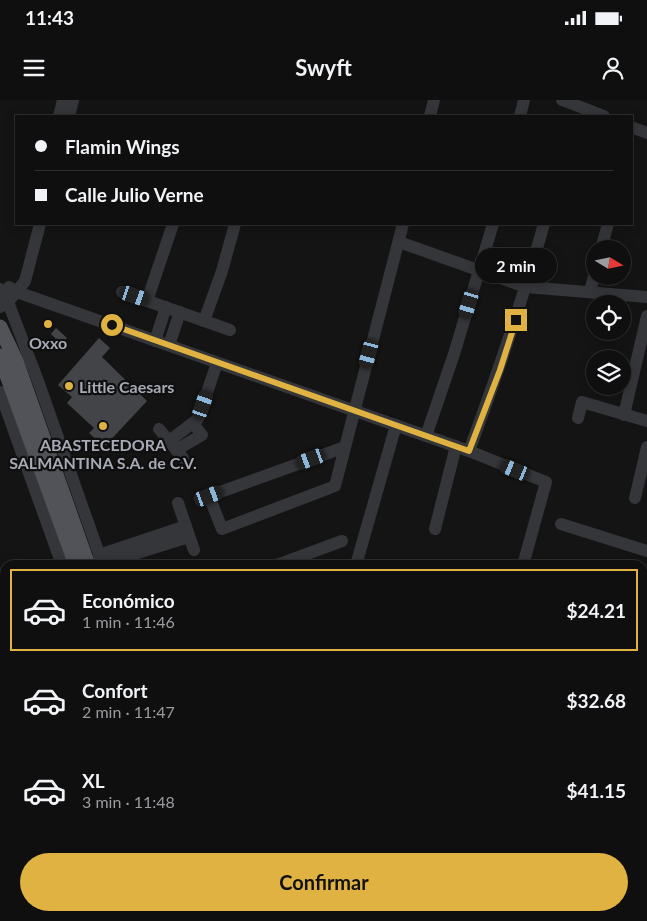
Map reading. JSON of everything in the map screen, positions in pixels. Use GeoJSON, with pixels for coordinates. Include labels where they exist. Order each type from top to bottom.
{"type":"FeatureCollection","features":[{"type":"Feature","properties":{"kind":"main road"},"geometry":{"type":"LineString","coordinates":[[0,327],[16,361],[97,560]]}},
{"type":"Feature","properties":{"kind":"main road"},"geometry":{"type":"LineString","coordinates":[[0,356],[74,560]]}},
{"type":"Feature","properties":{"kind":"main road"},"geometry":{"type":"LineString","coordinates":[[60,519],[66,560]]}},
{"type":"Feature","properties":{"kind":"street"},"geometry":{"type":"LineString","coordinates":[[59,115],[63,100]]}},
{"type":"Feature","properties":{"kind":"street"},"geometry":{"type":"LineString","coordinates":[[68,115],[73,100]]}},
{"type":"Feature","properties":{"kind":"street"},"geometry":{"type":"LineString","coordinates":[[430,115],[434,100]]}},
{"type":"Feature","properties":{"kind":"street"},"geometry":{"type":"LineString","coordinates":[[520,115],[524,100]]}},
{"type":"Feature","properties":{"kind":"street"},"geometry":{"type":"LineString","coordinates":[[568,107],[600,115]]}},
{"type":"Feature","properties":{"kind":"street"},"geometry":{"type":"LineString","coordinates":[[633,129],[647,133]]}},
{"type":"Feature","properties":{"kind":"street"},"geometry":{"type":"LineString","coordinates":[[5,295],[17,278],[31,225]]}},
{"type":"Feature","properties":{"kind":"street"},"geometry":{"type":"LineString","coordinates":[[5,295],[24,281],[40,225]]}},
{"type":"Feature","properties":{"kind":"street"},"geometry":{"type":"LineString","coordinates":[[148,301],[173,225]]}},
{"type":"Feature","properties":{"kind":"street"},"geometry":{"type":"LineString","coordinates":[[204,321],[222,271],[235,225]]}},
{"type":"Feature","properties":{"kind":"street"},"geometry":{"type":"LineString","coordinates":[[345,447],[209,496],[222,529],[334,486],[345,447],[403,225]]}},
{"type":"Feature","properties":{"kind":"street"},"geometry":{"type":"LineString","coordinates":[[426,436],[454,354],[492,225]]}},
{"type":"Feature","properties":{"kind":"street"},"geometry":{"type":"LineString","coordinates":[[469,451],[500,370],[544,225]]}},
{"type":"Feature","properties":{"kind":"street"},"geometry":{"type":"LineString","coordinates":[[604,240],[608,225]]}},
{"type":"Feature","properties":{"kind":"street"},"geometry":{"type":"LineString","coordinates":[[399,242],[526,287],[647,297]]}},
{"type":"Feature","properties":{"kind":"street"},"geometry":{"type":"LineString","coordinates":[[590,292],[592,285]]}},
{"type":"Feature","properties":{"kind":"street"},"geometry":{"type":"LineString","coordinates":[[122,292],[230,330]]}},
{"type":"Feature","properties":{"kind":"street"},"geometry":{"type":"LineString","coordinates":[[5,295],[169,345],[456,446],[546,482],[525,560]]}},
{"type":"Feature","properties":{"kind":"street"},"geometry":{"type":"LineString","coordinates":[[5,295],[38,381],[97,560]]}},
{"type":"Feature","properties":{"kind":"street"},"geometry":{"type":"LineString","coordinates":[[155,341],[166,307]]}},
{"type":"Feature","properties":{"kind":"street"},"geometry":{"type":"LineString","coordinates":[[169,345],[180,312]]}},
{"type":"Feature","properties":{"kind":"street"},"geometry":{"type":"LineString","coordinates":[[624,414],[642,359],[647,316]]}},
{"type":"Feature","properties":{"kind":"street"},"geometry":{"type":"LineString","coordinates":[[159,429],[176,450],[202,435],[193,423],[198,419],[218,363]]}},
{"type":"Feature","properties":{"kind":"street"},"geometry":{"type":"LineString","coordinates":[[0,392],[60,560]]}},
{"type":"Feature","properties":{"kind":"street"},"geometry":{"type":"LineString","coordinates":[[578,418],[582,402],[647,421]]}},
{"type":"Feature","properties":{"kind":"street"},"geometry":{"type":"LineString","coordinates":[[357,560],[396,425]]}},
{"type":"Feature","properties":{"kind":"street"},"geometry":{"type":"LineString","coordinates":[[435,529],[456,446]]}},
{"type":"Feature","properties":{"kind":"street"},"geometry":{"type":"LineString","coordinates":[[634,498],[643,478],[647,447]]}},
{"type":"Feature","properties":{"kind":"street"},"geometry":{"type":"LineString","coordinates":[[178,503],[194,550]]}},
{"type":"Feature","properties":{"kind":"street"},"geometry":{"type":"LineString","coordinates":[[561,524],[647,551]]}},
{"type":"Feature","properties":{"kind":"street"},"geometry":{"type":"LineString","coordinates":[[104,560],[188,531]]}},
{"type":"Feature","properties":{"kind":"street"},"geometry":{"type":"LineString","coordinates":[[291,560],[342,541]]}},
{"type":"Feature","properties":{"kind":"building"},"geometry":{"type":"Polygon","coordinates":[[[56,328],[67,338],[61,344],[51,334],[56,328]]]}},
{"type":"Feature","properties":{"kind":"building"},"geometry":{"type":"Polygon","coordinates":[[[99,338],[110,348],[102,357],[147,401],[104,447],[89,433],[94,428],[67,403],[72,397],[58,385],[99,338]]]}},
{"type":"Feature","properties":{"kind":"place","name":"Oxxo"},"geometry":{"type":"Point","coordinates":[48,324]}},
{"type":"Feature","properties":{"kind":"place","name":"Little Caesars"},"geometry":{"type":"Point","coordinates":[69,386]}},
{"type":"Feature","properties":{"kind":"place","name":"ABASTECEDORA SALMANTINA S.A. de C.V."},"geometry":{"type":"Point","coordinates":[103,426]}},
{"type":"Feature","properties":{"kind":"route"},"geometry":{"type":"LineString","coordinates":[[112,325],[469,451],[500,370],[516,320]]}}]}
